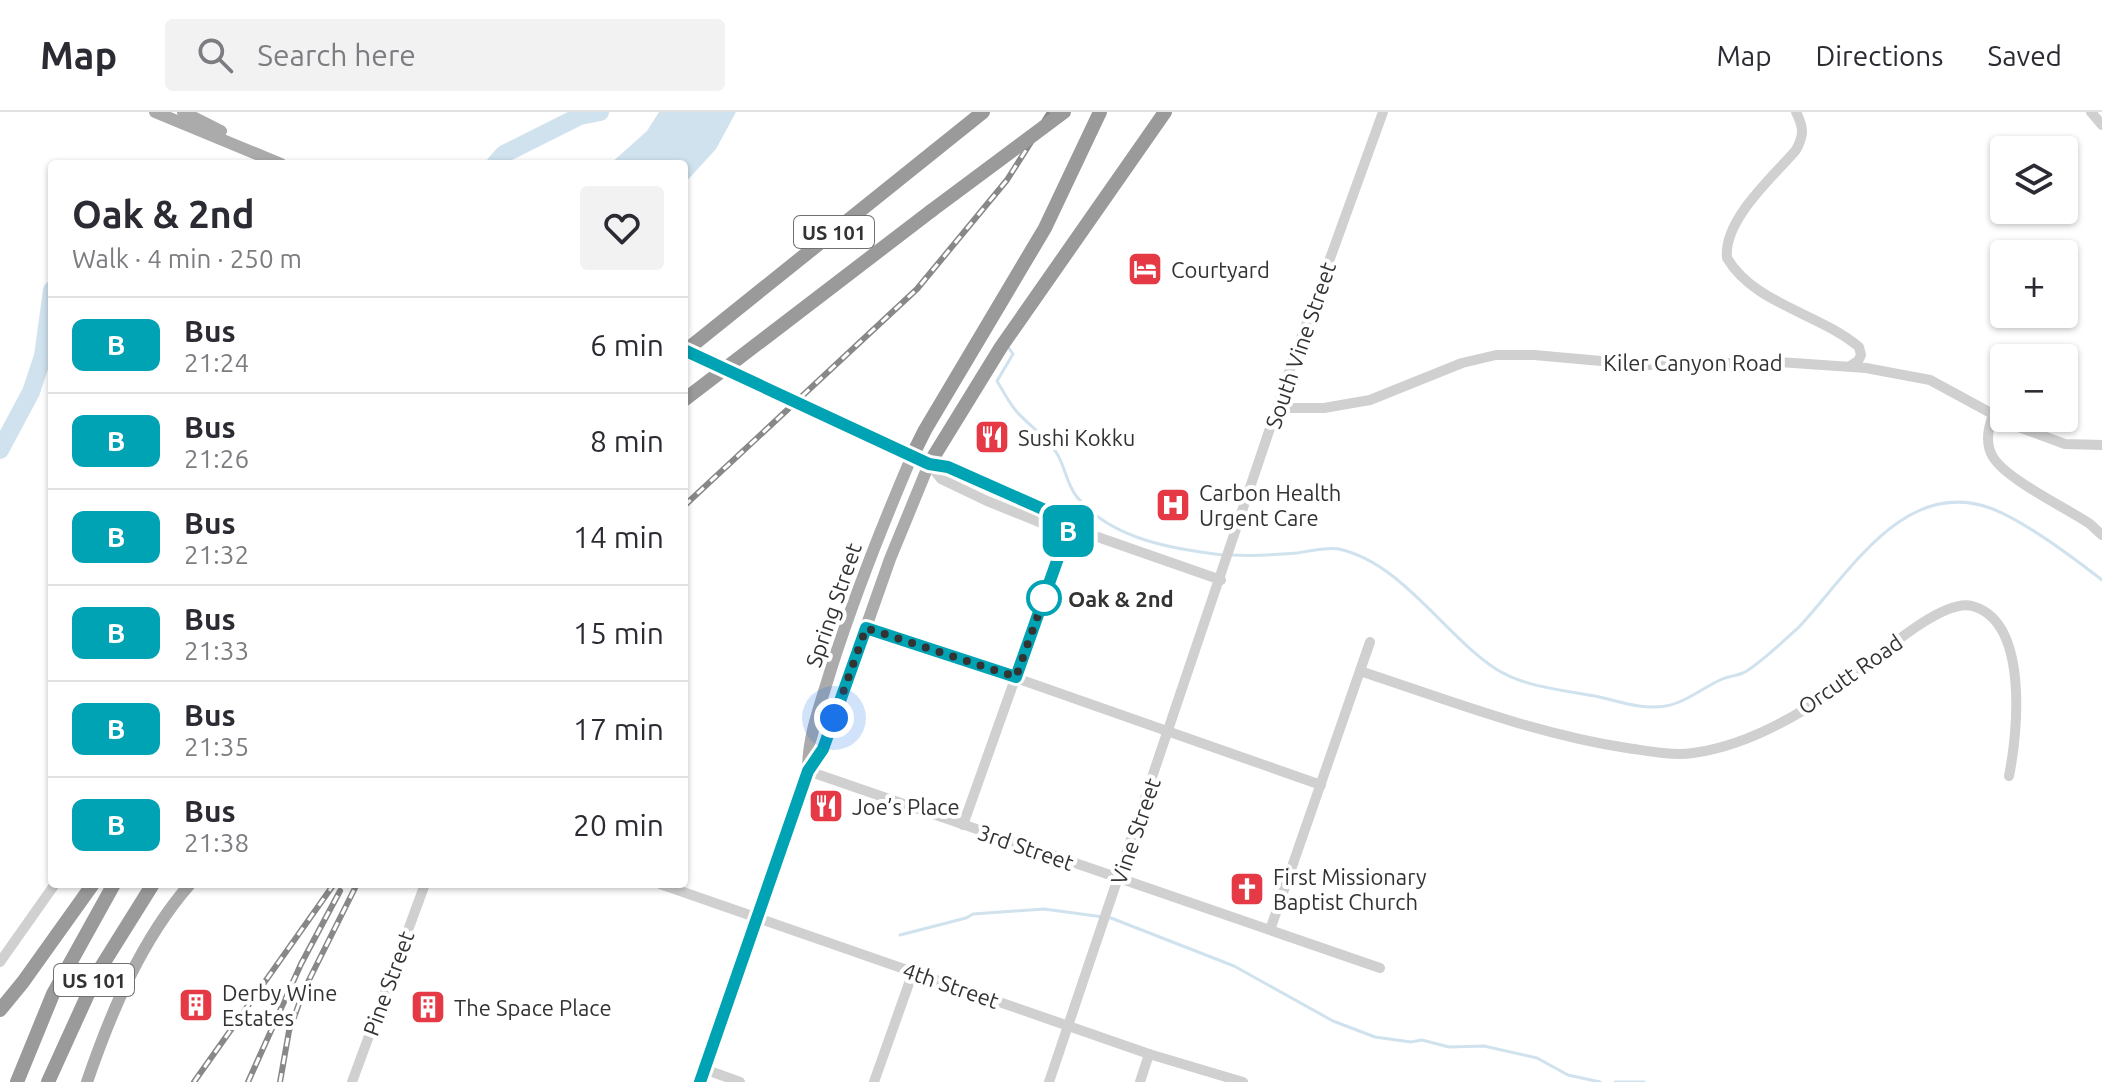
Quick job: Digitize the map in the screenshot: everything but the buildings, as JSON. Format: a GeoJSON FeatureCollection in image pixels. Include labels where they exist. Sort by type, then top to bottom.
{"type":"FeatureCollection","features":[{"type":"Feature","properties":{"kind":"highway","name":"US 101"},"geometry":{"type":"LineString","coordinates":[[688,348],[983,112]]}},
{"type":"Feature","properties":{"kind":"highway","name":"US 101"},"geometry":{"type":"LineString","coordinates":[[688,397],[1064,112]]}},
{"type":"Feature","properties":{"kind":"highway"},"geometry":{"type":"LineString","coordinates":[[912,456],[1045,228],[1100,112]]}},
{"type":"Feature","properties":{"kind":"highway"},"geometry":{"type":"LineString","coordinates":[[929,464],[1009,334],[1165,112]]}},
{"type":"Feature","properties":{"kind":"highway"},"geometry":{"type":"LineString","coordinates":[[0,1010],[90,888]]}},
{"type":"Feature","properties":{"kind":"highway","name":"US 101"},"geometry":{"type":"LineString","coordinates":[[17,1082],[53,994],[112,888]]}},
{"type":"Feature","properties":{"kind":"highway","name":"US 101"},"geometry":{"type":"LineString","coordinates":[[48,1082],[98,972],[150,888]]}},
{"type":"Feature","properties":{"kind":"main road"},"geometry":{"type":"LineString","coordinates":[[155,112],[273,160]]}},
{"type":"Feature","properties":{"kind":"main road"},"geometry":{"type":"LineString","coordinates":[[183,112],[275,160]]}},
{"type":"Feature","properties":{"kind":"main road"},"geometry":{"type":"LineString","coordinates":[[688,353],[929,464]]}},
{"type":"Feature","properties":{"kind":"main road","name":"Spring Street"},"geometry":{"type":"LineString","coordinates":[[808,771],[808,743],[845,626],[912,456]]}},
{"type":"Feature","properties":{"kind":"main road","name":"Spring Street"},"geometry":{"type":"LineString","coordinates":[[702,1076],[808,771],[823,749],[929,464]]}},
{"type":"Feature","properties":{"kind":"main road"},"geometry":{"type":"LineString","coordinates":[[87,1082],[136,964],[187,888]]}},
{"type":"Feature","properties":{"kind":"street","name":"South Vine Street"},"geometry":{"type":"LineString","coordinates":[[1221,580],[1383,112]]}},
{"type":"Feature","properties":{"kind":"street"},"geometry":{"type":"LineString","coordinates":[[1796,112],[1803,128],[1802,138],[1796,150],[1737,219],[1729,235],[1727,258],[1741,276],[1758,288],[1859,347],[1861,355],[1850,366]]}},
{"type":"Feature","properties":{"kind":"street"},"geometry":{"type":"LineString","coordinates":[[2091,112],[2102,125]]}},
{"type":"Feature","properties":{"kind":"street","name":"Kiler Canyon Road"},"geometry":{"type":"LineString","coordinates":[[1278,408],[1324,408],[1370,400],[1462,363],[1496,355],[1534,355],[1646,365],[1779,362],[1850,366],[1930,380],[1990,413]]}},
{"type":"Feature","properties":{"kind":"street"},"geometry":{"type":"LineString","coordinates":[[1990,424],[1988,446],[2000,466],[2077,515],[2102,535]]}},
{"type":"Feature","properties":{"kind":"street","name":"Kiler Canyon Road"},"geometry":{"type":"LineString","coordinates":[[2035,432],[2065,444],[2102,445]]}},
{"type":"Feature","properties":{"kind":"street"},"geometry":{"type":"LineString","coordinates":[[929,464],[948,467],[1054,514],[1069,527],[1221,580]]}},
{"type":"Feature","properties":{"kind":"street"},"geometry":{"type":"LineString","coordinates":[[963,825],[1069,527]]}},
{"type":"Feature","properties":{"kind":"street","name":"Vine Street"},"geometry":{"type":"LineString","coordinates":[[1049,1082],[1221,580]]}},
{"type":"Feature","properties":{"kind":"street","name":"Orcutt Road"},"geometry":{"type":"LineString","coordinates":[[1360,671],[1557,736],[1641,750],[1691,753],[1747,739],[1788,718],[1825,697],[1940,610],[1971,606],[1994,619],[2014,666],[2018,705],[2009,776]]}},
{"type":"Feature","properties":{"kind":"street"},"geometry":{"type":"LineString","coordinates":[[866,628],[1170,730],[1321,785]]}},
{"type":"Feature","properties":{"kind":"street"},"geometry":{"type":"LineString","coordinates":[[1270,930],[1370,642]]}},
{"type":"Feature","properties":{"kind":"street","name":"3rd Street"},"geometry":{"type":"LineString","coordinates":[[808,771],[1380,968]]}},
{"type":"Feature","properties":{"kind":"street"},"geometry":{"type":"LineString","coordinates":[[0,962],[52,888]]}},
{"type":"Feature","properties":{"kind":"street","name":"Pine Street"},"geometry":{"type":"LineString","coordinates":[[352,1082],[424,888]]}},
{"type":"Feature","properties":{"kind":"street","name":"4th Street"},"geometry":{"type":"LineString","coordinates":[[672,888],[1149,1054],[1243,1082]]}},
{"type":"Feature","properties":{"kind":"street"},"geometry":{"type":"LineString","coordinates":[[874,1082],[913,972]]}},
{"type":"Feature","properties":{"kind":"street"},"geometry":{"type":"LineString","coordinates":[[1140,1082],[1149,1054]]}},
{"type":"Feature","properties":{"kind":"street"},"geometry":{"type":"LineString","coordinates":[[702,1076],[740,1082]]}},
{"type":"Feature","properties":{"kind":"water"},"geometry":{"type":"Polygon","coordinates":[[[659,112],[736,112],[716,149],[688,180],[688,160],[614,160],[647,131],[659,112]]]}},
{"type":"Feature","properties":{"kind":"waterway"},"geometry":{"type":"LineString","coordinates":[[499,160],[504,154],[580,116],[600,112]]}},
{"type":"Feature","properties":{"kind":"waterway"},"geometry":{"type":"LineString","coordinates":[[0,450],[31,392],[43,356],[48,319]]}},
{"type":"Feature","properties":{"kind":"waterway"},"geometry":{"type":"LineString","coordinates":[[1008,347],[1013,354],[997,381],[1017,412],[1056,452],[1073,492],[1091,511],[1107,523],[1144,540],[1223,555]]}},
{"type":"Feature","properties":{"kind":"waterway"},"geometry":{"type":"LineString","coordinates":[[1231,555],[1339,549],[1362,557],[1403,584],[1477,655],[1507,675],[1544,687],[1648,707],[1687,699],[1720,680],[1749,670],[1799,627],[1881,536],[1905,518],[1931,506],[1959,502],[2003,513],[2048,540],[2102,580]]}},
{"type":"Feature","properties":{"kind":"waterway"},"geometry":{"type":"LineString","coordinates":[[900,935],[973,914],[1044,909],[1111,918],[1234,966],[1333,1021],[1375,1037],[1411,1042],[1422,1040],[1449,1047],[1484,1046],[1537,1058],[1568,1075],[1600,1082]]}},
{"type":"Feature","properties":{"kind":"waterway"},"geometry":{"type":"LineString","coordinates":[[1615,1082],[1644,1082]]}},
{"type":"Feature","properties":{"kind":"railway"},"geometry":{"type":"LineString","coordinates":[[688,502],[917,289],[1007,180],[1050,112]]}},
{"type":"Feature","properties":{"kind":"railway"},"geometry":{"type":"LineString","coordinates":[[194,1082],[331,888]]}},
{"type":"Feature","properties":{"kind":"railway"},"geometry":{"type":"LineString","coordinates":[[280,1082],[289,1031],[304,990],[355,888]]}},
{"type":"Feature","properties":{"kind":"railway"},"geometry":{"type":"LineString","coordinates":[[248,1082],[301,964],[340,891]]}},
{"type":"Feature","properties":{"kind":"bus line","name":"B"},"geometry":{"type":"LineString","coordinates":[[688,352],[929,464],[948,467],[1054,514],[1069,527],[1016,677],[866,628],[823,749],[808,771],[700,1082]]}},
{"type":"Feature","properties":{"kind":"place","name":"Courtyard"},"geometry":{"type":"Point","coordinates":[1145,269]}},
{"type":"Feature","properties":{"kind":"place","name":"Sushi Kokku"},"geometry":{"type":"Point","coordinates":[992,437]}},
{"type":"Feature","properties":{"kind":"place","name":"Carbon Health Urgent Care"},"geometry":{"type":"Point","coordinates":[1173,505]}},
{"type":"Feature","properties":{"kind":"place","name":"Oak & 2nd"},"geometry":{"type":"Point","coordinates":[1044,598]}},
{"type":"Feature","properties":{"kind":"place","name":"Joe’s Place"},"geometry":{"type":"Point","coordinates":[826,806]}},
{"type":"Feature","properties":{"kind":"place","name":"First Missionary Baptist Church"},"geometry":{"type":"Point","coordinates":[1247,889]}},
{"type":"Feature","properties":{"kind":"place","name":"Derby Wine Estates"},"geometry":{"type":"Point","coordinates":[196,1005]}},
{"type":"Feature","properties":{"kind":"place","name":"The Space Place"},"geometry":{"type":"Point","coordinates":[428,1007]}},
{"type":"Feature","properties":{"kind":"route"},"geometry":{"type":"LineString","coordinates":[[834,718],[866,628],[1016,677],[1048,587],[1044,598]]}}]}
